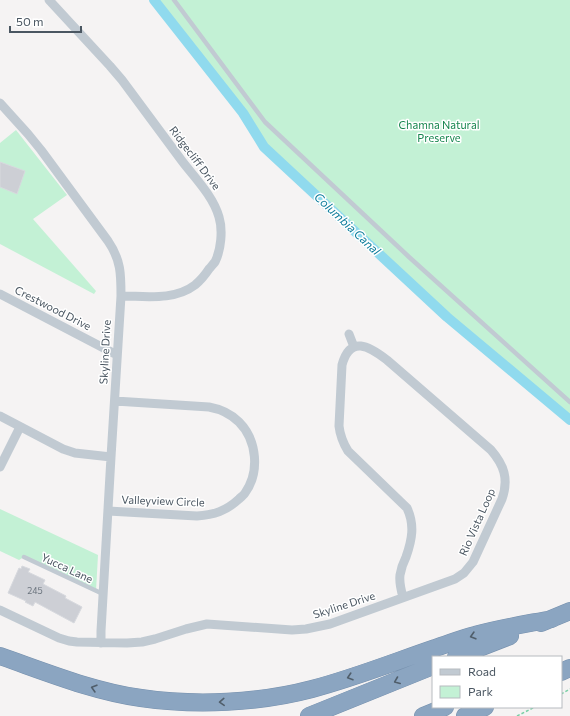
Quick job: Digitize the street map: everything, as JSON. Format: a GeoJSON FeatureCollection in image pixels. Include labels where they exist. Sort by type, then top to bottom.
{"type":"FeatureCollection","features":[{"type":"Feature","properties":{"kind":"highway"},"geometry":{"type":"LineString","coordinates":[[458,656],[570,611]]}},
{"type":"Feature","properties":{"kind":"highway"},"geometry":{"type":"LineString","coordinates":[[0,656],[70,681],[127,696],[188,702],[232,701],[259,699],[312,689],[474,635],[552,618]]}},
{"type":"Feature","properties":{"kind":"highway"},"geometry":{"type":"LineString","coordinates":[[308,716],[432,666]]}},
{"type":"Feature","properties":{"kind":"highway"},"geometry":{"type":"LineString","coordinates":[[423,716],[443,708]]}},
{"type":"Feature","properties":{"kind":"highway"},"geometry":{"type":"LineString","coordinates":[[465,716],[483,708]]}},
{"type":"Feature","properties":{"kind":"street","name":"Ridgecliff Drive"},"geometry":{"type":"LineString","coordinates":[[49,0],[122,80],[208,195],[219,217],[221,238],[215,262],[201,280],[194,286],[173,295],[121,296]]}},
{"type":"Feature","properties":{"kind":"street","name":"Skyline Drive"},"geometry":{"type":"LineString","coordinates":[[0,103],[41,150],[115,251],[119,262],[121,296],[101,643]]}},
{"type":"Feature","properties":{"kind":"street","name":"Crestwood Drive"},"geometry":{"type":"LineString","coordinates":[[0,294],[117,355]]}},
{"type":"Feature","properties":{"kind":"street"},"geometry":{"type":"LineString","coordinates":[[349,334],[354,347],[347,351],[342,365],[339,432],[348,451],[407,508],[410,515],[412,523],[411,543],[400,573],[399,580],[403,597]]}},
{"type":"Feature","properties":{"kind":"street","name":"Rio Vista Loop"},"geometry":{"type":"LineString","coordinates":[[354,347],[362,346],[369,348],[387,360],[491,450],[499,459],[504,470],[505,491],[473,562],[464,573],[455,579],[403,597]]}},
{"type":"Feature","properties":{"kind":"street","name":"Valleyview Circle"},"geometry":{"type":"LineString","coordinates":[[108,511],[197,516],[209,515],[234,504],[245,493],[252,479],[255,467],[255,454],[252,441],[246,430],[239,422],[219,409],[209,407],[115,401]]}},
{"type":"Feature","properties":{"kind":"street"},"geometry":{"type":"LineString","coordinates":[[0,416],[63,449],[75,453],[111,457]]}},
{"type":"Feature","properties":{"kind":"street"},"geometry":{"type":"LineString","coordinates":[[0,467],[20,427]]}},
{"type":"Feature","properties":{"kind":"street","name":"Skyline Drive"},"geometry":{"type":"LineString","coordinates":[[0,610],[59,638],[73,642],[127,643],[155,639],[188,628],[207,624],[292,630],[306,629],[330,624],[403,597]]}},
{"type":"Feature","properties":{"kind":"lane"},"geometry":{"type":"LineString","coordinates":[[174,0],[265,122],[409,257],[570,402]]}},
{"type":"Feature","properties":{"kind":"lane","name":"Yucca Lane"},"geometry":{"type":"LineString","coordinates":[[24,557],[103,594]]}},
{"type":"Feature","properties":{"kind":"path"},"geometry":{"type":"LineString","coordinates":[[517,716],[533,708]]}},
{"type":"Feature","properties":{"kind":"green space","name":"Chamna Natural Preserve"},"geometry":{"type":"Polygon","coordinates":[[[154,0],[570,0],[570,420],[447,317],[264,147],[243,113],[154,0]]]}},
{"type":"Feature","properties":{"kind":"green space"},"geometry":{"type":"Polygon","coordinates":[[[16,130],[67,195],[33,219],[96,291],[94,294],[0,244],[0,143],[16,130]]]}},
{"type":"Feature","properties":{"kind":"green space"},"geometry":{"type":"Polygon","coordinates":[[[0,509],[98,555],[96,591],[24,557],[19,560],[0,551],[0,509]]]}},
{"type":"Feature","properties":{"kind":"building"},"geometry":{"type":"Polygon","coordinates":[[[0,162],[25,171],[17,194],[0,187],[0,162]]]}},
{"type":"Feature","properties":{"kind":"building"},"geometry":{"type":"Polygon","coordinates":[[[22,566],[30,569],[28,572],[45,580],[43,584],[66,596],[65,598],[82,607],[74,623],[35,602],[33,606],[25,602],[26,601],[8,593],[19,568],[21,569],[22,566]]]}},
{"type":"Feature","properties":{"kind":"waterway","name":"Columbia Canal"},"geometry":{"type":"LineString","coordinates":[[154,0],[243,113],[264,147],[447,317],[570,420]]}}]}
